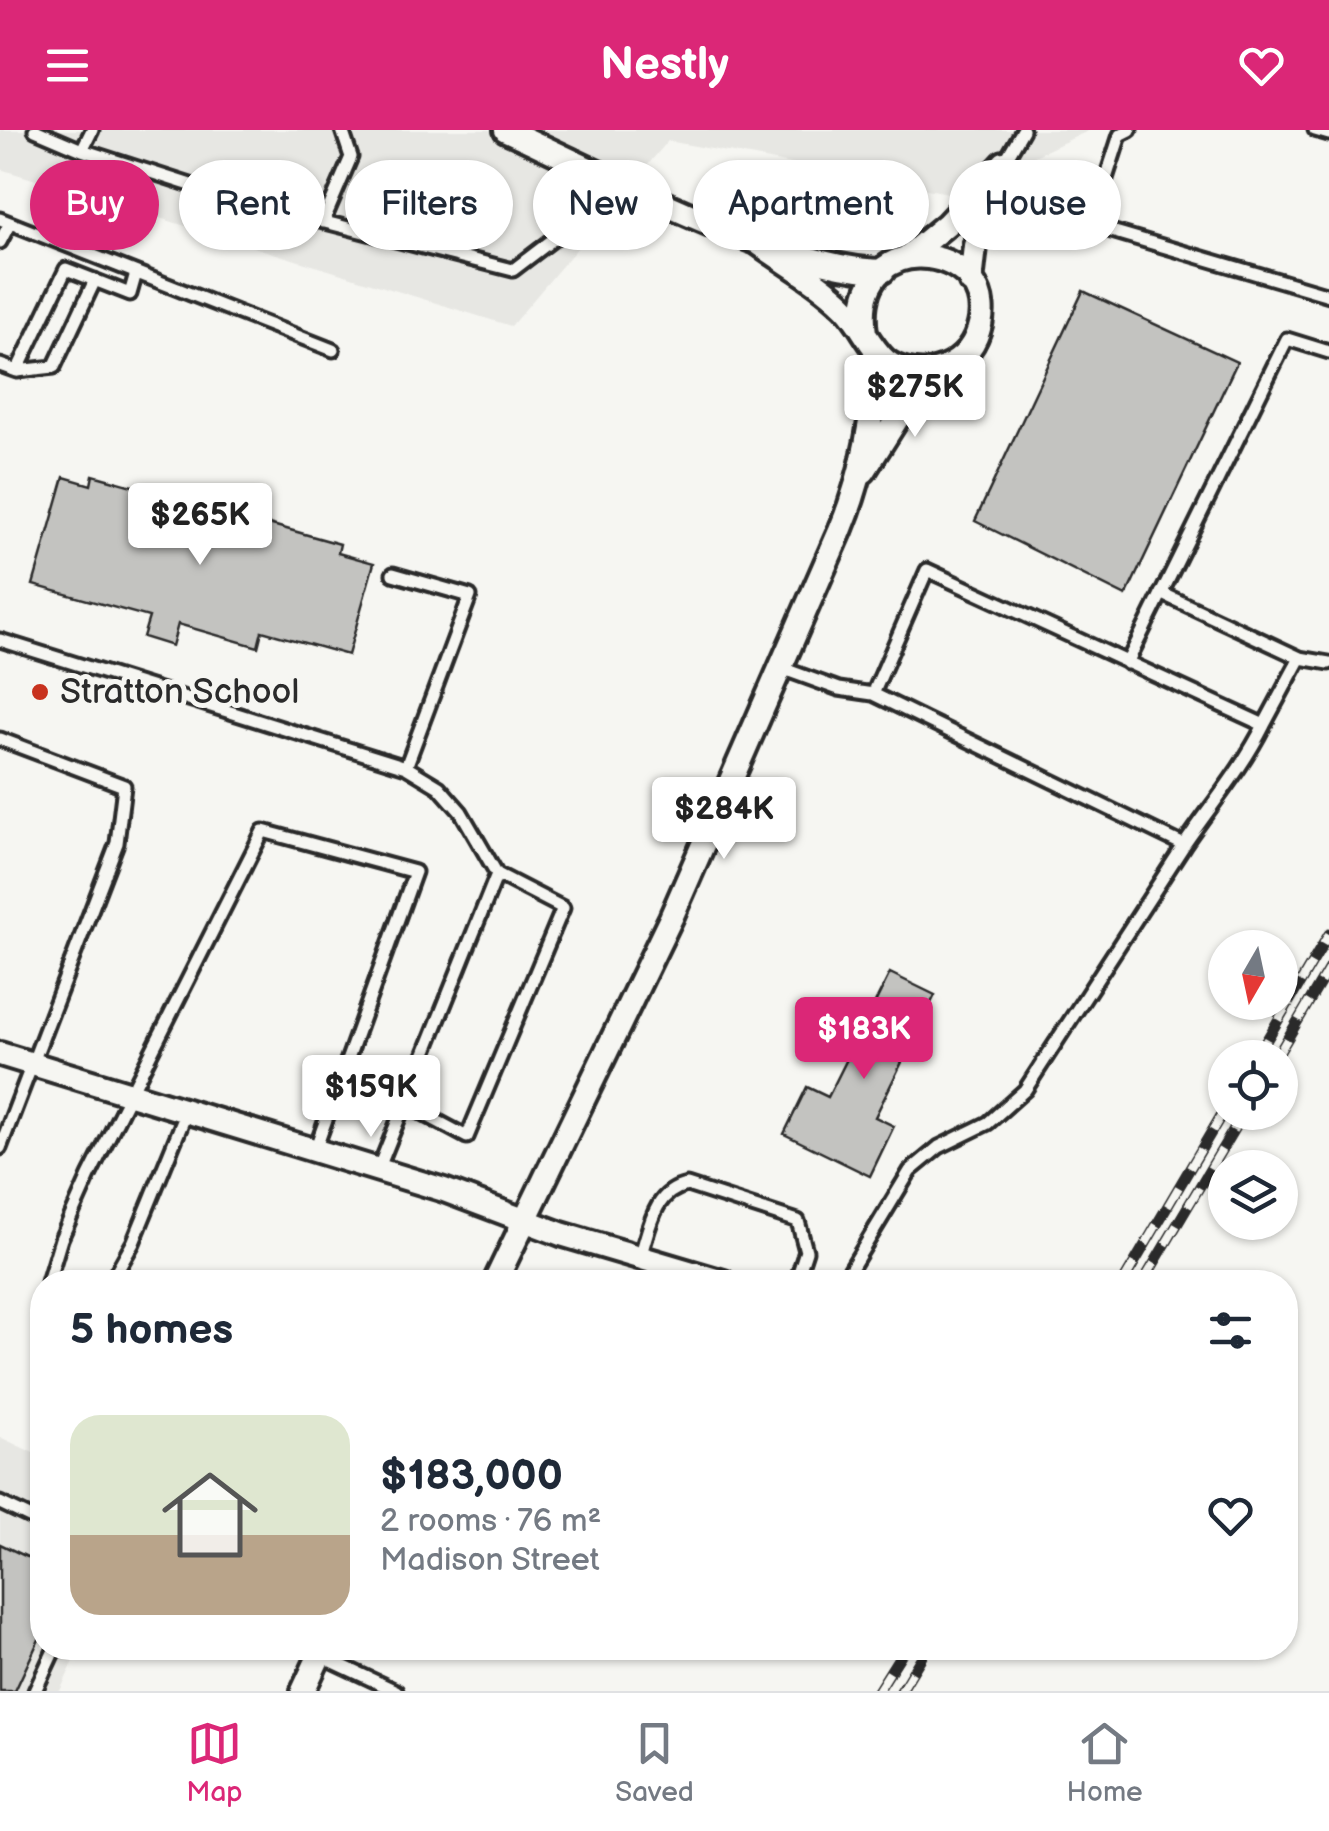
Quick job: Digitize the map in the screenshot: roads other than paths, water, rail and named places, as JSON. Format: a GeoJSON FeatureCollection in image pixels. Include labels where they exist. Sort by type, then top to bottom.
{"type":"FeatureCollection","features":[{"type":"Feature","properties":{"kind":"street"},"geometry":{"type":"LineString","coordinates":[[506,130],[572,160]]}},
{"type":"Feature","properties":{"kind":"street"},"geometry":{"type":"LineString","coordinates":[[859,478],[873,399],[866,294],[882,270],[908,256],[949,222]]}},
{"type":"Feature","properties":{"kind":"street"},"geometry":{"type":"LineString","coordinates":[[769,250],[826,290],[889,363],[926,373]]}},
{"type":"Feature","properties":{"kind":"street"},"geometry":{"type":"LineString","coordinates":[[788,250],[835,265],[882,270]]}},
{"type":"Feature","properties":{"kind":"street"},"geometry":{"type":"LineString","coordinates":[[971,282],[975,250]]}},
{"type":"Feature","properties":{"kind":"street"},"geometry":{"type":"LineString","coordinates":[[501,1270],[671,918],[859,478],[926,373],[962,358],[974,342],[981,305],[971,282],[947,260],[908,256]]}},
{"type":"Feature","properties":{"kind":"street"},"geometry":{"type":"LineString","coordinates":[[0,1054],[315,1150],[684,1270]]}},
{"type":"Feature","properties":{"kind":"street"},"geometry":{"type":"LineString","coordinates":[[303,1691],[317,1660]]}},
{"type":"Feature","properties":{"kind":"lane"},"geometry":{"type":"LineString","coordinates":[[35,130],[82,150],[179,181]]}},
{"type":"Feature","properties":{"kind":"lane"},"geometry":{"type":"LineString","coordinates":[[82,150],[92,130]]}},
{"type":"Feature","properties":{"kind":"lane"},"geometry":{"type":"LineString","coordinates":[[325,217],[351,157],[347,134],[342,130]]}},
{"type":"Feature","properties":{"kind":"lane"},"geometry":{"type":"LineString","coordinates":[[1006,160],[1022,130]]}},
{"type":"Feature","properties":{"kind":"lane"},"geometry":{"type":"LineString","coordinates":[[1130,130],[1120,135],[1091,225],[1329,295]]}},
{"type":"Feature","properties":{"kind":"lane"},"geometry":{"type":"LineString","coordinates":[[1315,130],[1329,134]]}},
{"type":"Feature","properties":{"kind":"lane"},"geometry":{"type":"LineString","coordinates":[[0,242],[5,221],[333,350]]}},
{"type":"Feature","properties":{"kind":"lane"},"geometry":{"type":"LineString","coordinates":[[325,223],[513,270],[539,250]]}},
{"type":"Feature","properties":{"kind":"lane"},"geometry":{"type":"LineString","coordinates":[[17,371],[66,269],[130,294],[136,273]]}},
{"type":"Feature","properties":{"kind":"lane"},"geometry":{"type":"LineString","coordinates":[[0,365],[17,371],[54,367],[94,280]]}},
{"type":"Feature","properties":{"kind":"lane"},"geometry":{"type":"LineString","coordinates":[[1127,663],[1286,339],[1329,352]]}},
{"type":"Feature","properties":{"kind":"lane"},"geometry":{"type":"LineString","coordinates":[[873,694],[927,570],[1264,725]]}},
{"type":"Feature","properties":{"kind":"lane"},"geometry":{"type":"LineString","coordinates":[[393,574],[470,596],[406,767]]}},
{"type":"Feature","properties":{"kind":"lane"},"geometry":{"type":"LineString","coordinates":[[1161,593],[1300,658],[1329,664]]}},
{"type":"Feature","properties":{"kind":"lane"},"geometry":{"type":"LineString","coordinates":[[0,640],[406,767],[440,787],[462,812],[497,874],[563,908],[466,1137],[404,1104]]}},
{"type":"Feature","properties":{"kind":"lane"},"geometry":{"type":"LineString","coordinates":[[850,1270],[910,1171],[939,1147],[988,1123],[1025,1090],[1184,845],[1223,788],[1243,767],[1300,658]]}},
{"type":"Feature","properties":{"kind":"lane"},"geometry":{"type":"LineString","coordinates":[[781,668],[839,688],[873,694],[1184,845]]}},
{"type":"Feature","properties":{"kind":"lane"},"geometry":{"type":"LineString","coordinates":[[0,739],[124,786],[117,843],[29,1063],[0,1148]]}},
{"type":"Feature","properties":{"kind":"lane"},"geometry":{"type":"LineString","coordinates":[[52,1270],[75,1207],[263,832],[416,872],[315,1150]]}},
{"type":"Feature","properties":{"kind":"lane"},"geometry":{"type":"LineString","coordinates":[[378,1170],[497,874]]}},
{"type":"Feature","properties":{"kind":"lane"},"geometry":{"type":"LineString","coordinates":[[0,1103],[14,1108]]}},
{"type":"Feature","properties":{"kind":"lane"},"geometry":{"type":"LineString","coordinates":[[118,1270],[188,1112]]}},
{"type":"Feature","properties":{"kind":"lane"},"geometry":{"type":"LineString","coordinates":[[640,1257],[660,1199],[669,1189],[687,1185],[798,1221],[806,1251],[800,1270]]}},
{"type":"Feature","properties":{"kind":"lane"},"geometry":{"type":"LineString","coordinates":[[0,1504],[30,1518]]}},
{"type":"Feature","properties":{"kind":"lane"},"geometry":{"type":"LineString","coordinates":[[35,1691],[49,1660]]}},
{"type":"Feature","properties":{"kind":"lane"},"geometry":{"type":"LineString","coordinates":[[338,1660],[396,1691]]}},
{"type":"Feature","properties":{"kind":"railway"},"geometry":{"type":"LineString","coordinates":[[1267,1040],[1329,934]]}},
{"type":"Feature","properties":{"kind":"railway"},"geometry":{"type":"LineString","coordinates":[[1287,1040],[1329,968]]}},
{"type":"Feature","properties":{"kind":"railway"},"geometry":{"type":"LineString","coordinates":[[1130,1270],[1213,1130]]}},
{"type":"Feature","properties":{"kind":"railway"},"geometry":{"type":"LineString","coordinates":[[1150,1270],[1233,1130]]}},
{"type":"Feature","properties":{"kind":"railway"},"geometry":{"type":"LineString","coordinates":[[878,1691],[897,1660]]}},
{"type":"Feature","properties":{"kind":"railway"},"geometry":{"type":"LineString","coordinates":[[901,1691],[920,1660]]}},
{"type":"Feature","properties":{"kind":"place","name":"Stratton School"},"geometry":{"type":"Point","coordinates":[40,692]}}]}
